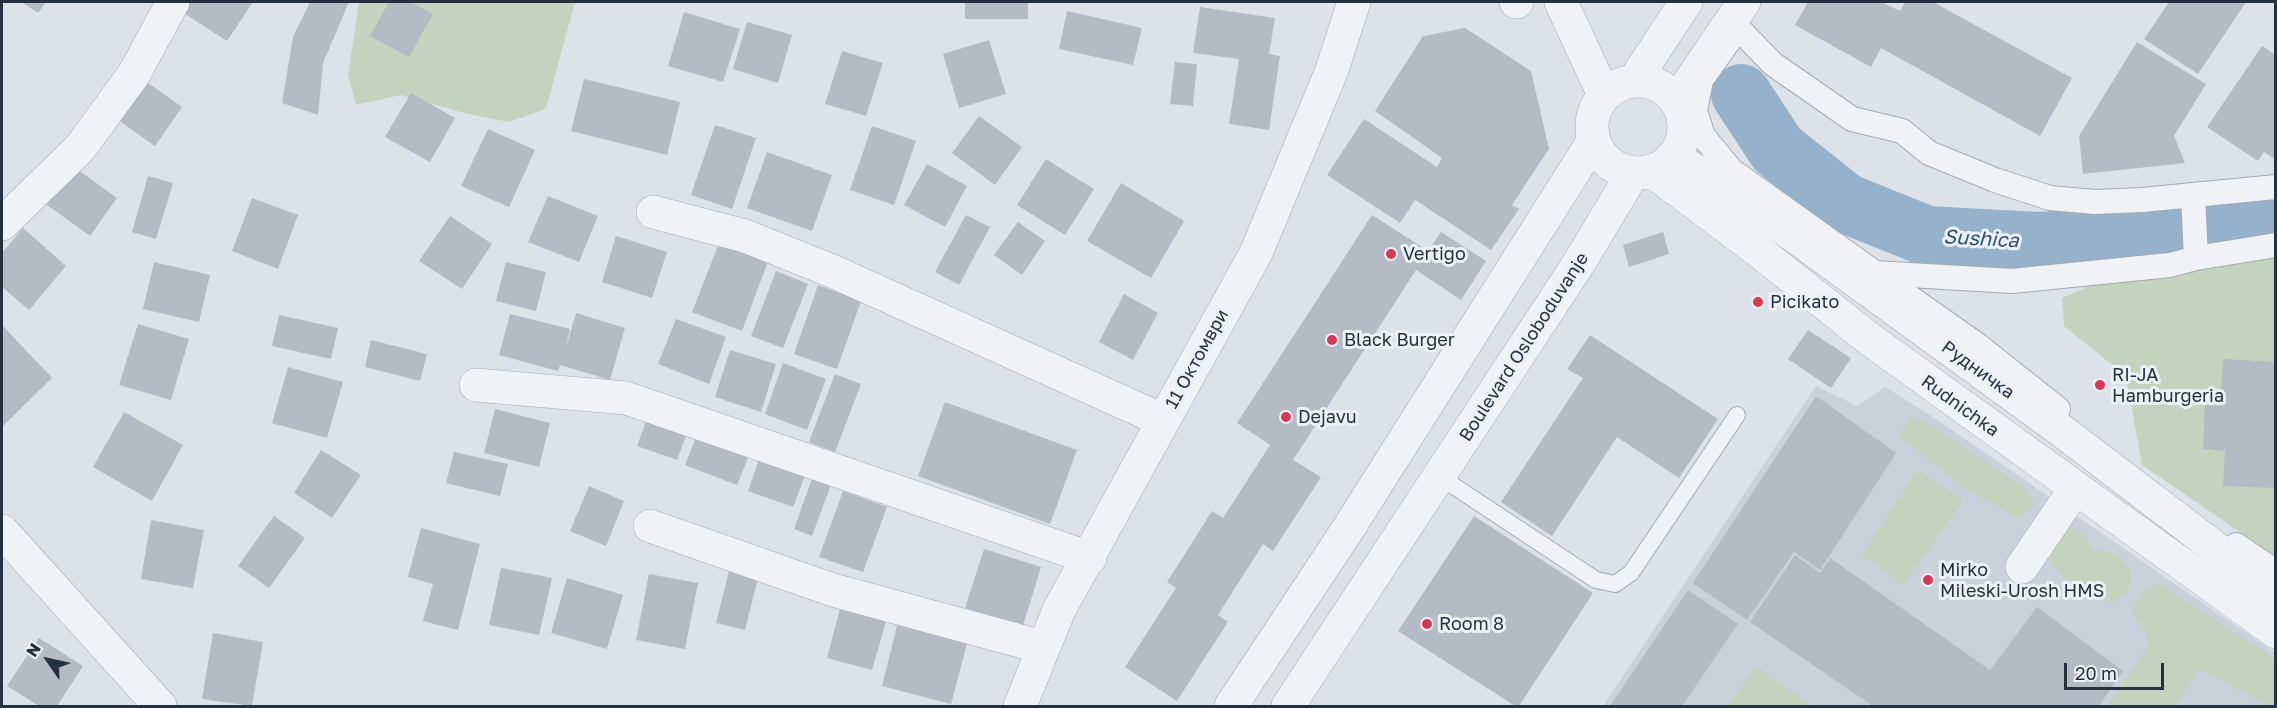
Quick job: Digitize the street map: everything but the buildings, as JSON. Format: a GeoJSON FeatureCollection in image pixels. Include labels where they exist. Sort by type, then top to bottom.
{"type":"FeatureCollection","features":[{"type":"Feature","properties":{"kind":"street"},"geometry":{"type":"LineString","coordinates":[[2,224],[80,148],[134,74],[173,2]]}},
{"type":"Feature","properties":{"kind":"street","name":"11 Октомври"},"geometry":{"type":"LineString","coordinates":[[1020,706],[1042,647],[1059,610],[1090,558],[1162,420],[1256,253],[1332,70],[1354,2]]}},
{"type":"Feature","properties":{"kind":"street","name":"Rudnichka"},"geometry":{"type":"LineString","coordinates":[[1561,2],[1609,102],[1608,163],[1653,166],[1868,338],[2276,632]]}},
{"type":"Feature","properties":{"kind":"street"},"geometry":{"type":"LineString","coordinates":[[1231,706],[1388,466],[1609,102],[1686,2]]}},
{"type":"Feature","properties":{"kind":"street"},"geometry":{"type":"LineString","coordinates":[[1609,102],[1662,88],[1676,102],[1744,2]]}},
{"type":"Feature","properties":{"kind":"street"},"geometry":{"type":"LineString","coordinates":[[2276,187],[2193,196],[2095,202],[2050,198],[1995,180],[1929,153],[1902,131],[1852,119],[1773,64],[1738,28],[1701,80],[1695,111],[1703,136],[1731,170],[1976,344],[2199,520],[2276,572]]}},
{"type":"Feature","properties":{"kind":"street","name":"Boulevard Osloboduvanje"},"geometry":{"type":"LineString","coordinates":[[1288,706],[1579,263],[1653,166],[1679,146],[1683,123],[1676,102]]}},
{"type":"Feature","properties":{"kind":"street","name":"Рудничка"},"geometry":{"type":"LineString","coordinates":[[1653,166],[1779,225],[2062,431],[2276,594]]}},
{"type":"Feature","properties":{"kind":"street"},"geometry":{"type":"LineString","coordinates":[[2193,196],[2196,256]]}},
{"type":"Feature","properties":{"kind":"street"},"geometry":{"type":"LineString","coordinates":[[654,212],[746,236],[832,271],[1162,420]]}},
{"type":"Feature","properties":{"kind":"street"},"geometry":{"type":"LineString","coordinates":[[1875,273],[2012,281],[2170,265],[2196,256],[2276,245]]}},
{"type":"Feature","properties":{"kind":"street"},"geometry":{"type":"LineString","coordinates":[[476,386],[626,398],[1090,558]]}},
{"type":"Feature","properties":{"kind":"street"},"geometry":{"type":"LineString","coordinates":[[2022,567],[2075,489]]}},
{"type":"Feature","properties":{"kind":"street"},"geometry":{"type":"LineString","coordinates":[[650,526],[833,590],[1042,647]]}},
{"type":"Feature","properties":{"kind":"street"},"geometry":{"type":"LineString","coordinates":[[2,531],[160,706]]}},
{"type":"Feature","properties":{"kind":"lane"},"geometry":{"type":"LineString","coordinates":[[1440,477],[1596,580],[1615,584],[1631,573],[1737,415]]}},
{"type":"Feature","properties":{"kind":"shaded area","name":"Mirko Mileski-Urosh HMS"},"geometry":{"type":"Polygon","coordinates":[[[1816,386],[1857,406],[1885,387],[1935,418],[2275,653],[2275,706],[1603,706],[1816,386]]]}},
{"type":"Feature","properties":{"kind":"green space"},"geometry":{"type":"Polygon","coordinates":[[[359,2],[575,2],[546,109],[509,122],[464,113],[401,95],[356,105],[348,76],[359,2]]]}},
{"type":"Feature","properties":{"kind":"green space"},"geometry":{"type":"Polygon","coordinates":[[[2275,251],[2275,556],[2142,465],[2126,376],[2064,326],[2062,298],[2114,275],[2275,251]]]}},
{"type":"Feature","properties":{"kind":"green space"},"geometry":{"type":"Polygon","coordinates":[[[1911,417],[1926,422],[2023,487],[2035,504],[2020,518],[1967,490],[1899,436],[1911,417]]]}},
{"type":"Feature","properties":{"kind":"green space"},"geometry":{"type":"Polygon","coordinates":[[[1917,470],[1963,500],[1904,585],[1862,554],[1917,470]]]}},
{"type":"Feature","properties":{"kind":"green space"},"geometry":{"type":"Polygon","coordinates":[[[2069,525],[2086,536],[2091,551],[2109,552],[2121,558],[2130,569],[2132,578],[2126,593],[2111,603],[2093,590],[2063,577],[2041,552],[2069,525]]]}},
{"type":"Feature","properties":{"kind":"green space"},"geometry":{"type":"Polygon","coordinates":[[[2158,583],[2275,659],[2275,706],[2269,706],[2204,671],[2197,672],[2176,706],[2107,706],[2148,647],[2146,632],[2131,611],[2146,589],[2158,583]]]}},
{"type":"Feature","properties":{"kind":"green space"},"geometry":{"type":"Polygon","coordinates":[[[1756,667],[1813,706],[1728,706],[1756,667]]]}},
{"type":"Feature","properties":{"kind":"waterway","name":"Sushica"},"geometry":{"type":"LineString","coordinates":[[1741,94],[1777,149],[1845,203],[1927,236],[2038,242],[2225,232],[2276,224]]}},
{"type":"Feature","properties":{"kind":"place","name":"Vertigo"},"geometry":{"type":"Point","coordinates":[1391,254]}},
{"type":"Feature","properties":{"kind":"place","name":"Picikato"},"geometry":{"type":"Point","coordinates":[1758,302]}},
{"type":"Feature","properties":{"kind":"place","name":"Black Burger"},"geometry":{"type":"Point","coordinates":[1332,340]}},
{"type":"Feature","properties":{"kind":"place","name":"RI-JA Hamburgeria"},"geometry":{"type":"Point","coordinates":[2100,385]}},
{"type":"Feature","properties":{"kind":"place","name":"Dejavu"},"geometry":{"type":"Point","coordinates":[1286,417]}},
{"type":"Feature","properties":{"kind":"place","name":"Mirko Mileski-Urosh HMS"},"geometry":{"type":"Point","coordinates":[1928,580]}},
{"type":"Feature","properties":{"kind":"place","name":"Room 8"},"geometry":{"type":"Point","coordinates":[1427,624]}}]}
